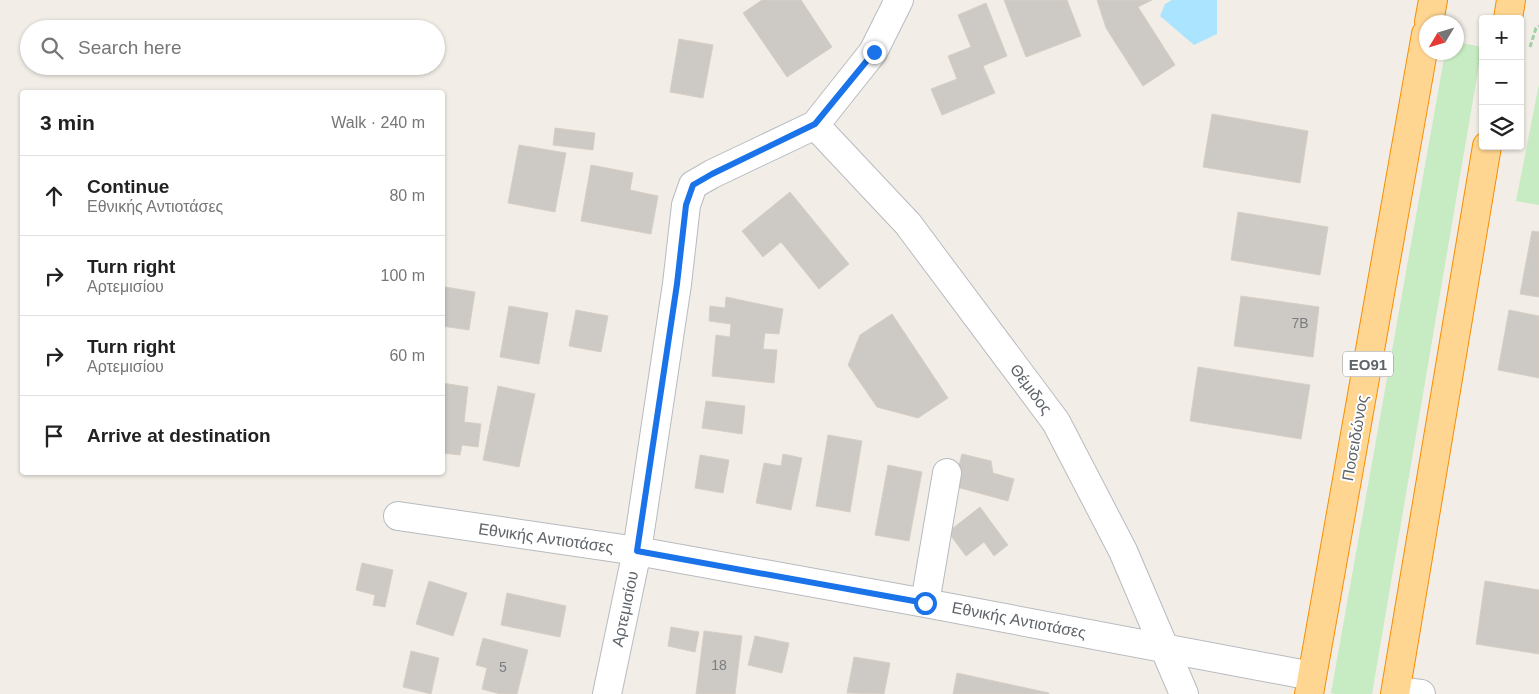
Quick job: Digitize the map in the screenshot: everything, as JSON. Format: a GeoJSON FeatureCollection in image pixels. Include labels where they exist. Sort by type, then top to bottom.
{"type":"FeatureCollection","features":[{"type":"Feature","properties":{"kind":"highway"},"geometry":{"type":"LineString","coordinates":[[1430,15],[1433,0]]}},
{"type":"Feature","properties":{"kind":"highway"},"geometry":{"type":"LineString","coordinates":[[1509,15],[1511,0]]}},
{"type":"Feature","properties":{"kind":"highway","name":"Ποσειδώνος"},"geometry":{"type":"LineString","coordinates":[[1311,685],[1421,60]]}},
{"type":"Feature","properties":{"kind":"highway"},"geometry":{"type":"LineString","coordinates":[[1404,693],[1486,150]]}},
{"type":"Feature","properties":{"kind":"street","name":"Αρτεμισίου"},"geometry":{"type":"LineString","coordinates":[[607,694],[637,551],[677,284],[686,205],[693,185],[815,124],[874,52],[899,0]]}},
{"type":"Feature","properties":{"kind":"street","name":"Θέμιδος"},"geometry":{"type":"LineString","coordinates":[[815,124],[908,224],[1056,422],[1123,551],[1184,694]]}},
{"type":"Feature","properties":{"kind":"street"},"geometry":{"type":"LineString","coordinates":[[925,603],[947,473]]}},
{"type":"Feature","properties":{"kind":"street","name":"Εθνικής Αντιοτάσες"},"geometry":{"type":"LineString","coordinates":[[398,516],[637,551],[1164,647],[1311,685]]}},
{"type":"Feature","properties":{"kind":"path"},"geometry":{"type":"LineString","coordinates":[[1530,47],[1536,28],[1539,26]]}},
{"type":"Feature","properties":{"kind":"green space"},"geometry":{"type":"Polygon","coordinates":[[[1464,43],[1479,46],[1479,65],[1372,694],[1331,693],[1444,60],[1464,60],[1464,43]]]}},
{"type":"Feature","properties":{"kind":"green space"},"geometry":{"type":"Polygon","coordinates":[[[1539,84],[1539,205],[1516,201],[1539,84]]]}},
{"type":"Feature","properties":{"kind":"water"},"geometry":{"type":"Polygon","coordinates":[[[1172,0],[1217,0],[1217,34],[1194,45],[1160,16],[1165,4],[1172,0]]]}},
{"type":"Feature","properties":{"kind":"building"},"geometry":{"type":"Polygon","coordinates":[[[762,0],[801,0],[832,47],[787,77],[743,13],[762,0]]]}},
{"type":"Feature","properties":{"kind":"building"},"geometry":{"type":"Polygon","coordinates":[[[1004,0],[1067,0],[1081,36],[1026,57],[1004,0]]]}},
{"type":"Feature","properties":{"kind":"building"},"geometry":{"type":"Polygon","coordinates":[[[1097,0],[1152,0],[1138,7],[1175,65],[1143,86],[1106,28],[1097,0]]]}},
{"type":"Feature","properties":{"kind":"building"},"geometry":{"type":"Polygon","coordinates":[[[986,3],[1007,56],[983,66],[995,93],[942,115],[931,89],[957,79],[948,56],[971,47],[958,15],[986,3]]]}},
{"type":"Feature","properties":{"kind":"building"},"geometry":{"type":"Polygon","coordinates":[[[679,39],[713,45],[703,98],[670,92],[679,39]]]}},
{"type":"Feature","properties":{"kind":"building"},"geometry":{"type":"Polygon","coordinates":[[[1212,114],[1308,131],[1300,183],[1203,167],[1212,114]]]}},
{"type":"Feature","properties":{"kind":"building"},"geometry":{"type":"Polygon","coordinates":[[[555,128],[595,133],[593,150],[553,145],[555,128]]]}},
{"type":"Feature","properties":{"kind":"building"},"geometry":{"type":"Polygon","coordinates":[[[519,145],[566,153],[555,212],[508,203],[519,145]]]}},
{"type":"Feature","properties":{"kind":"building"},"geometry":{"type":"Polygon","coordinates":[[[591,165],[633,173],[630,190],[658,196],[651,234],[581,221],[591,165]]]}},
{"type":"Feature","properties":{"kind":"building"},"geometry":{"type":"Polygon","coordinates":[[[790,192],[849,264],[819,289],[781,242],[763,257],[742,231],[790,192]]]}},
{"type":"Feature","properties":{"kind":"building"},"geometry":{"type":"Polygon","coordinates":[[[1238,212],[1328,227],[1320,275],[1231,260],[1238,212]]]}},
{"type":"Feature","properties":{"kind":"building"},"geometry":{"type":"Polygon","coordinates":[[[1532,231],[1539,232],[1539,297],[1520,294],[1532,231]]]}},
{"type":"Feature","properties":{"kind":"building"},"geometry":{"type":"Polygon","coordinates":[[[445,287],[475,292],[469,330],[445,326],[445,287]]]}},
{"type":"Feature","properties":{"kind":"building"},"geometry":{"type":"Polygon","coordinates":[[[1241,296],[1319,307],[1313,357],[1234,346],[1241,296]]]}},
{"type":"Feature","properties":{"kind":"building"},"geometry":{"type":"Polygon","coordinates":[[[726,297],[783,309],[779,334],[765,333],[763,349],[777,350],[774,383],[712,376],[716,335],[730,337],[731,324],[709,321],[710,306],[725,308],[726,297]]]}},
{"type":"Feature","properties":{"kind":"building"},"geometry":{"type":"Polygon","coordinates":[[[509,306],[548,313],[539,364],[500,357],[509,306]]]}},
{"type":"Feature","properties":{"kind":"building"},"geometry":{"type":"Polygon","coordinates":[[[576,310],[608,316],[601,352],[569,346],[576,310]]]}},
{"type":"Feature","properties":{"kind":"building"},"geometry":{"type":"Polygon","coordinates":[[[1509,310],[1539,316],[1539,378],[1498,370],[1509,310]]]}},
{"type":"Feature","properties":{"kind":"building"},"geometry":{"type":"Polygon","coordinates":[[[892,314],[948,398],[918,418],[877,407],[848,365],[860,335],[892,314]]]}},
{"type":"Feature","properties":{"kind":"building"},"geometry":{"type":"Polygon","coordinates":[[[1198,367],[1310,385],[1301,439],[1190,421],[1198,367]]]}},
{"type":"Feature","properties":{"kind":"building"},"geometry":{"type":"Polygon","coordinates":[[[445,383],[468,387],[464,422],[481,424],[478,447],[462,445],[460,455],[445,453],[445,383]]]}},
{"type":"Feature","properties":{"kind":"building"},"geometry":{"type":"Polygon","coordinates":[[[498,386],[535,394],[519,467],[483,460],[498,386]]]}},
{"type":"Feature","properties":{"kind":"building"},"geometry":{"type":"Polygon","coordinates":[[[706,401],[745,406],[742,434],[702,428],[706,401]]]}},
{"type":"Feature","properties":{"kind":"building"},"geometry":{"type":"Polygon","coordinates":[[[828,435],[862,441],[850,512],[816,506],[828,435]]]}},
{"type":"Feature","properties":{"kind":"building"},"geometry":{"type":"Polygon","coordinates":[[[783,454],[802,458],[791,510],[756,503],[764,463],[781,466],[783,454]]]}},
{"type":"Feature","properties":{"kind":"building"},"geometry":{"type":"Polygon","coordinates":[[[962,454],[991,461],[993,473],[1014,479],[1008,501],[953,486],[962,454]]]}},
{"type":"Feature","properties":{"kind":"building"},"geometry":{"type":"Polygon","coordinates":[[[700,455],[729,460],[723,493],[695,488],[700,455]]]}},
{"type":"Feature","properties":{"kind":"building"},"geometry":{"type":"Polygon","coordinates":[[[888,465],[922,472],[909,541],[875,535],[888,465]]]}},
{"type":"Feature","properties":{"kind":"building"},"geometry":{"type":"Polygon","coordinates":[[[980,507],[1008,545],[994,556],[984,542],[966,556],[948,532],[980,507]]]}},
{"type":"Feature","properties":{"kind":"building"},"geometry":{"type":"Polygon","coordinates":[[[362,563],[393,570],[385,607],[373,605],[375,595],[356,590],[362,563]]]}},
{"type":"Feature","properties":{"kind":"building"},"geometry":{"type":"Polygon","coordinates":[[[429,581],[467,593],[453,636],[416,624],[429,581]]]}},
{"type":"Feature","properties":{"kind":"building"},"geometry":{"type":"Polygon","coordinates":[[[1485,581],[1539,590],[1539,654],[1476,644],[1485,581]]]}},
{"type":"Feature","properties":{"kind":"building"},"geometry":{"type":"Polygon","coordinates":[[[507,593],[566,606],[560,637],[501,625],[507,593]]]}},
{"type":"Feature","properties":{"kind":"building"},"geometry":{"type":"Polygon","coordinates":[[[671,627],[699,632],[695,652],[668,646],[671,627]]]}},
{"type":"Feature","properties":{"kind":"building"},"geometry":{"type":"Polygon","coordinates":[[[704,631],[742,636],[735,694],[696,694],[704,631]]]}},
{"type":"Feature","properties":{"kind":"building"},"geometry":{"type":"Polygon","coordinates":[[[755,636],[789,643],[782,673],[748,665],[755,636]]]}},
{"type":"Feature","properties":{"kind":"building"},"geometry":{"type":"Polygon","coordinates":[[[483,638],[528,650],[517,694],[500,694],[482,689],[487,668],[476,665],[483,638]]]}},
{"type":"Feature","properties":{"kind":"building"},"geometry":{"type":"Polygon","coordinates":[[[411,651],[439,658],[431,694],[403,687],[411,651]]]}},
{"type":"Feature","properties":{"kind":"building"},"geometry":{"type":"Polygon","coordinates":[[[854,657],[890,663],[884,694],[847,693],[854,657]]]}},
{"type":"Feature","properties":{"kind":"building"},"geometry":{"type":"Polygon","coordinates":[[[957,673],[1049,693],[1049,694],[953,694],[957,673]]]}},
{"type":"Feature","properties":{"kind":"route"},"geometry":{"type":"LineString","coordinates":[[874,52],[815,124],[693,185],[686,205],[677,284],[637,551],[925,603]]}}]}
